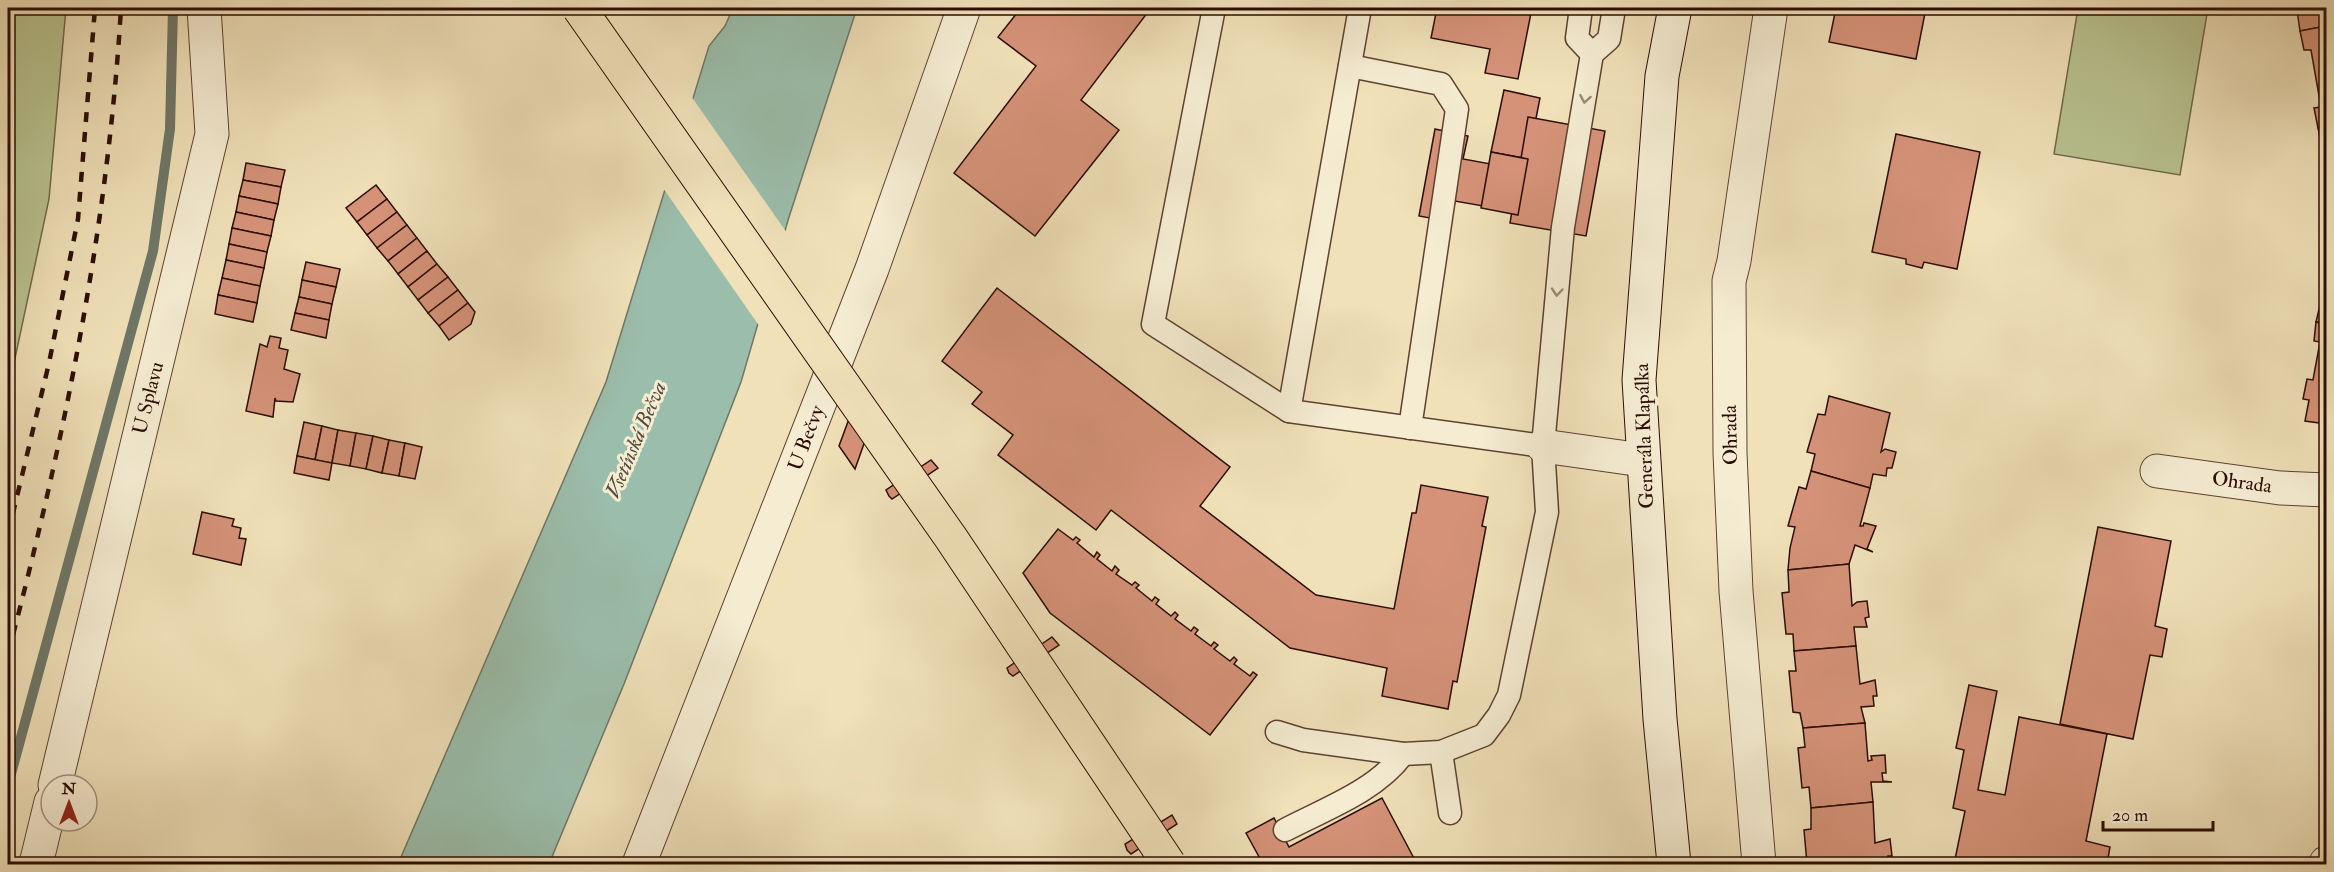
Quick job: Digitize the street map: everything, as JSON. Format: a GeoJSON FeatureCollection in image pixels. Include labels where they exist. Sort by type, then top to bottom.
{"type":"FeatureCollection","features":[{"type":"Feature","properties":{"kind":"main road"},"geometry":{"type":"LineString","coordinates":[[579,8],[937,519],[1168,864]]}},
{"type":"Feature","properties":{"kind":"street","name":"U Splavu"},"geometry":{"type":"LineString","coordinates":[[58,773],[212,134],[204,8]]}},
{"type":"Feature","properties":{"kind":"street","name":"U Bečvy"},"geometry":{"type":"LineString","coordinates":[[639,864],[872,269],[964,8]]}},
{"type":"Feature","properties":{"kind":"street","name":"Generála Klapálka"},"geometry":{"type":"LineString","coordinates":[[1674,864],[1660,719],[1642,460],[1639,380],[1662,76],[1675,8]]}},
{"type":"Feature","properties":{"kind":"street","name":"Ohrada"},"geometry":{"type":"LineString","coordinates":[[1759,864],[1736,591],[1730,453],[1729,281],[1734,261],[1771,8]]}},
{"type":"Feature","properties":{"kind":"street"},"geometry":{"type":"LineString","coordinates":[[1543,446],[1642,460]]}},
{"type":"Feature","properties":{"kind":"street","name":"Ohrada"},"geometry":{"type":"LineString","coordinates":[[2157,471],[2280,488],[2326,489]]}},
{"type":"Feature","properties":{"kind":"street"},"geometry":{"type":"LineString","coordinates":[[36,864],[44,833]]}},
{"type":"Feature","properties":{"kind":"lane"},"geometry":{"type":"LineString","coordinates":[[1214,8],[1153,324],[1289,411],[1543,446]]}},
{"type":"Feature","properties":{"kind":"lane"},"geometry":{"type":"LineString","coordinates":[[1289,411],[1360,8]]}},
{"type":"Feature","properties":{"kind":"lane"},"geometry":{"type":"LineString","coordinates":[[1581,8],[1577,38],[1592,54]]}},
{"type":"Feature","properties":{"kind":"lane"},"geometry":{"type":"LineString","coordinates":[[1277,732],[1303,740],[1403,754],[1441,752],[1484,735],[1499,715],[1509,695],[1547,512],[1543,446],[1563,227],[1592,54],[1609,39],[1614,8]]}},
{"type":"Feature","properties":{"kind":"lane"},"geometry":{"type":"LineString","coordinates":[[1350,66],[1441,84],[1456,109],[1410,428]]}},
{"type":"Feature","properties":{"kind":"lane"},"geometry":{"type":"LineString","coordinates":[[1441,752],[1450,813]]}},
{"type":"Feature","properties":{"kind":"lane"},"geometry":{"type":"LineString","coordinates":[[1285,830],[1376,782],[1390,771],[1403,754]]}},
{"type":"Feature","properties":{"kind":"green space"},"geometry":{"type":"Polygon","coordinates":[[[8,8],[66,8],[49,199],[8,391],[8,8]]]}},
{"type":"Feature","properties":{"kind":"green space"},"geometry":{"type":"Polygon","coordinates":[[[2078,8],[2208,8],[2180,175],[2054,154],[2078,8]]]}},
{"type":"Feature","properties":{"kind":"water","name":"Vsetínská Bečva"},"geometry":{"type":"Polygon","coordinates":[[[733,8],[857,8],[789,217],[741,382],[624,684],[549,864],[398,864],[606,382],[709,46],[725,26],[733,8]]]}},
{"type":"Feature","properties":{"kind":"pier"},"geometry":{"type":"Polygon","coordinates":[[[691,96],[787,233],[760,327],[663,188],[691,96]]]}},
{"type":"Feature","properties":{"kind":"building"},"geometry":{"type":"Polygon","coordinates":[[[1021,8],[1151,8],[1081,100],[1119,130],[1035,236],[954,173],[1036,66],[998,37],[1021,8]]]}},
{"type":"Feature","properties":{"kind":"building"},"geometry":{"type":"Polygon","coordinates":[[[1437,8],[1532,8],[1518,79],[1485,73],[1490,49],[1431,38],[1437,8]]]}},
{"type":"Feature","properties":{"kind":"building"},"geometry":{"type":"Polygon","coordinates":[[[1836,8],[1926,8],[1916,59],[1829,42],[1836,8]]]}},
{"type":"Feature","properties":{"kind":"building"},"geometry":{"type":"Polygon","coordinates":[[[2302,8],[2326,8],[2326,26],[2300,31],[2297,10],[2303,10],[2302,8]]]}},
{"type":"Feature","properties":{"kind":"building"},"geometry":{"type":"Polygon","coordinates":[[[2326,26],[2326,127],[2318,128],[2314,108],[2321,107],[2311,50],[2304,50],[2300,31],[2326,26]]]}},
{"type":"Feature","properties":{"kind":"building"},"geometry":{"type":"Polygon","coordinates":[[[1504,90],[1540,98],[1528,159],[1491,152],[1504,90]]]}},
{"type":"Feature","properties":{"kind":"building"},"geometry":{"type":"Polygon","coordinates":[[[1528,117],[1605,131],[1586,236],[1510,223],[1528,117]]]}},
{"type":"Feature","properties":{"kind":"building"},"geometry":{"type":"Polygon","coordinates":[[[2326,127],[2326,147],[2322,148],[2318,128],[2326,127]]]}},
{"type":"Feature","properties":{"kind":"building"},"geometry":{"type":"Polygon","coordinates":[[[1435,129],[1468,136],[1463,159],[1491,164],[1483,206],[1455,201],[1451,222],[1419,216],[1435,129]]]}},
{"type":"Feature","properties":{"kind":"building"},"geometry":{"type":"Polygon","coordinates":[[[1896,134],[1980,152],[1957,269],[1924,262],[1922,268],[1906,264],[1906,259],[1872,252],[1896,134]]]}},
{"type":"Feature","properties":{"kind":"building"},"geometry":{"type":"Polygon","coordinates":[[[1491,152],[1528,159],[1518,215],[1481,208],[1491,152]]]}},
{"type":"Feature","properties":{"kind":"building"},"geometry":{"type":"Polygon","coordinates":[[[246,163],[285,170],[281,187],[243,180],[246,163]]]}},
{"type":"Feature","properties":{"kind":"building"},"geometry":{"type":"Polygon","coordinates":[[[243,180],[281,187],[278,204],[239,196],[243,180]]]}},
{"type":"Feature","properties":{"kind":"building"},"geometry":{"type":"Polygon","coordinates":[[[376,185],[387,199],[357,222],[346,208],[376,185]]]}},
{"type":"Feature","properties":{"kind":"building"},"geometry":{"type":"Polygon","coordinates":[[[239,196],[278,204],[274,220],[236,212],[239,196]]]}},
{"type":"Feature","properties":{"kind":"building"},"geometry":{"type":"Polygon","coordinates":[[[387,199],[397,212],[367,235],[357,222],[387,199]]]}},
{"type":"Feature","properties":{"kind":"building"},"geometry":{"type":"Polygon","coordinates":[[[236,212],[274,220],[271,236],[232,228],[236,212]]]}},
{"type":"Feature","properties":{"kind":"building"},"geometry":{"type":"Polygon","coordinates":[[[397,212],[407,225],[377,248],[367,235],[397,212]]]}},
{"type":"Feature","properties":{"kind":"building"},"geometry":{"type":"Polygon","coordinates":[[[407,225],[417,238],[388,261],[377,248],[407,225]]]}},
{"type":"Feature","properties":{"kind":"building"},"geometry":{"type":"Polygon","coordinates":[[[232,228],[271,236],[267,252],[229,244],[232,228]]]}},
{"type":"Feature","properties":{"kind":"building"},"geometry":{"type":"Polygon","coordinates":[[[417,238],[427,251],[398,274],[388,261],[417,238]]]}},
{"type":"Feature","properties":{"kind":"building"},"geometry":{"type":"Polygon","coordinates":[[[229,244],[267,252],[264,268],[226,260],[229,244]]]}},
{"type":"Feature","properties":{"kind":"building"},"geometry":{"type":"Polygon","coordinates":[[[427,251],[437,264],[408,287],[398,274],[427,251]]]}},
{"type":"Feature","properties":{"kind":"building"},"geometry":{"type":"Polygon","coordinates":[[[226,260],[264,268],[260,286],[222,278],[226,260]]]}},
{"type":"Feature","properties":{"kind":"building"},"geometry":{"type":"Polygon","coordinates":[[[306,262],[340,269],[336,287],[302,280],[306,262]]]}},
{"type":"Feature","properties":{"kind":"building"},"geometry":{"type":"Polygon","coordinates":[[[437,264],[448,277],[418,300],[408,287],[437,264]]]}},
{"type":"Feature","properties":{"kind":"building"},"geometry":{"type":"Polygon","coordinates":[[[448,277],[458,290],[428,313],[418,300],[448,277]]]}},
{"type":"Feature","properties":{"kind":"building"},"geometry":{"type":"Polygon","coordinates":[[[222,278],[260,286],[257,303],[218,295],[222,278]]]}},
{"type":"Feature","properties":{"kind":"building"},"geometry":{"type":"Polygon","coordinates":[[[302,280],[336,287],[332,304],[299,297],[302,280]]]}},
{"type":"Feature","properties":{"kind":"building"},"geometry":{"type":"Polygon","coordinates":[[[997,288],[1230,467],[1200,506],[1316,595],[1394,609],[1412,513],[1416,513],[1421,485],[1488,497],[1482,526],[1486,527],[1457,682],[1453,681],[1448,709],[1382,696],[1387,668],[1290,648],[1111,510],[1096,530],[998,455],[1013,435],[972,404],[982,392],[942,361],[997,288]]]}},
{"type":"Feature","properties":{"kind":"building"},"geometry":{"type":"Polygon","coordinates":[[[458,290],[468,303],[439,326],[428,313],[458,290]]]}},
{"type":"Feature","properties":{"kind":"building"},"geometry":{"type":"Polygon","coordinates":[[[218,295],[257,303],[253,322],[215,314],[218,295]]]}},
{"type":"Feature","properties":{"kind":"building"},"geometry":{"type":"Polygon","coordinates":[[[299,297],[332,304],[329,320],[295,313],[299,297]]]}},
{"type":"Feature","properties":{"kind":"building"},"geometry":{"type":"Polygon","coordinates":[[[2321,301],[2326,302],[2326,324],[2316,322],[2321,301]]]}},
{"type":"Feature","properties":{"kind":"building"},"geometry":{"type":"Polygon","coordinates":[[[468,303],[475,312],[471,324],[449,340],[439,326],[468,303]]]}},
{"type":"Feature","properties":{"kind":"building"},"geometry":{"type":"Polygon","coordinates":[[[295,313],[329,320],[326,338],[291,330],[295,313]]]}},
{"type":"Feature","properties":{"kind":"building"},"geometry":{"type":"Polygon","coordinates":[[[2316,322],[2326,324],[2326,424],[2305,421],[2309,400],[2303,399],[2307,379],[2313,380],[2320,342],[2314,341],[2316,322]]]}},
{"type":"Feature","properties":{"kind":"building"},"geometry":{"type":"Polygon","coordinates":[[[270,336],[281,338],[279,348],[288,350],[284,369],[300,374],[293,402],[276,401],[275,398],[273,417],[246,411],[260,344],[267,347],[270,336]]]}},
{"type":"Feature","properties":{"kind":"building"},"geometry":{"type":"Polygon","coordinates":[[[1829,396],[1890,413],[1881,452],[1885,449],[1896,452],[1892,468],[1887,468],[1886,476],[1873,474],[1870,488],[1811,471],[1815,454],[1807,452],[1818,414],[1825,415],[1829,396]]]}},
{"type":"Feature","properties":{"kind":"building"},"geometry":{"type":"Polygon","coordinates":[[[856,400],[877,407],[855,469],[839,446],[856,400]]]}},
{"type":"Feature","properties":{"kind":"building"},"geometry":{"type":"Polygon","coordinates":[[[304,422],[322,426],[315,460],[297,456],[304,422]]]}},
{"type":"Feature","properties":{"kind":"building"},"geometry":{"type":"Polygon","coordinates":[[[322,426],[338,430],[332,463],[315,460],[322,426]]]}},
{"type":"Feature","properties":{"kind":"building"},"geometry":{"type":"Polygon","coordinates":[[[338,430],[356,433],[350,466],[332,463],[338,430]]]}},
{"type":"Feature","properties":{"kind":"building"},"geometry":{"type":"Polygon","coordinates":[[[356,433],[373,436],[366,469],[350,466],[356,433]]]}},
{"type":"Feature","properties":{"kind":"building"},"geometry":{"type":"Polygon","coordinates":[[[373,436],[389,440],[382,473],[366,469],[373,436]]]}},
{"type":"Feature","properties":{"kind":"building"},"geometry":{"type":"Polygon","coordinates":[[[389,440],[405,443],[399,476],[382,473],[389,440]]]}},
{"type":"Feature","properties":{"kind":"building"},"geometry":{"type":"Polygon","coordinates":[[[405,443],[422,447],[415,479],[399,476],[405,443]]]}},
{"type":"Feature","properties":{"kind":"building"},"geometry":{"type":"Polygon","coordinates":[[[297,456],[332,463],[329,480],[294,473],[297,456]]]}},
{"type":"Feature","properties":{"kind":"building"},"geometry":{"type":"Polygon","coordinates":[[[931,460],[938,468],[892,499],[889,496],[886,490],[931,460]]]}},
{"type":"Feature","properties":{"kind":"building"},"geometry":{"type":"Polygon","coordinates":[[[1811,471],[1870,488],[1860,526],[1864,523],[1876,526],[1867,549],[1873,552],[1855,545],[1849,564],[1788,570],[1795,527],[1788,526],[1799,487],[1806,489],[1811,471]]]}},
{"type":"Feature","properties":{"kind":"building"},"geometry":{"type":"Polygon","coordinates":[[[202,512],[234,519],[232,526],[241,528],[239,538],[246,539],[241,565],[193,554],[202,512]]]}},
{"type":"Feature","properties":{"kind":"building"},"geometry":{"type":"Polygon","coordinates":[[[2098,527],[2171,541],[2155,626],[2167,629],[2162,657],[2150,655],[2133,739],[2060,724],[2098,527]]]}},
{"type":"Feature","properties":{"kind":"building"},"geometry":{"type":"Polygon","coordinates":[[[1058,529],[1073,540],[1076,537],[1080,540],[1077,543],[1094,557],[1097,552],[1100,555],[1097,559],[1112,571],[1115,566],[1119,570],[1116,574],[1132,585],[1135,582],[1139,585],[1136,588],[1152,601],[1155,597],[1159,600],[1156,604],[1171,616],[1175,612],[1178,615],[1175,619],[1191,631],[1194,627],[1198,630],[1195,634],[1211,646],[1214,642],[1218,645],[1214,649],[1230,661],[1234,657],[1237,660],[1234,664],[1250,676],[1253,672],[1257,675],[1210,735],[1050,613],[1023,573],[1058,529]]]}},
{"type":"Feature","properties":{"kind":"building"},"geometry":{"type":"Polygon","coordinates":[[[1849,564],[1852,606],[1857,602],[1867,601],[1869,617],[1865,618],[1867,627],[1854,627],[1856,646],[1794,651],[1793,634],[1786,634],[1782,593],[1789,592],[1788,570],[1849,564]]]}},
{"type":"Feature","properties":{"kind":"building"},"geometry":{"type":"Polygon","coordinates":[[[1052,637],[1059,645],[1013,676],[1009,673],[1007,668],[1052,637]]]}},
{"type":"Feature","properties":{"kind":"building"},"geometry":{"type":"Polygon","coordinates":[[[1856,646],[1860,684],[1875,680],[1877,696],[1873,696],[1874,706],[1861,707],[1865,723],[1803,728],[1800,713],[1793,712],[1789,671],[1796,671],[1794,651],[1856,646]]]}},
{"type":"Feature","properties":{"kind":"building"},"geometry":{"type":"Polygon","coordinates":[[[1969,685],[1997,691],[1978,790],[2005,795],[2019,717],[2107,734],[2086,841],[2110,847],[2107,864],[2068,862],[2067,864],[1954,864],[1965,811],[1953,808],[1964,750],[1956,748],[1969,685]]]}},
{"type":"Feature","properties":{"kind":"building"},"geometry":{"type":"Polygon","coordinates":[[[1865,723],[1868,761],[1872,760],[1871,756],[1885,755],[1886,773],[1882,773],[1883,781],[1892,782],[1871,782],[1873,802],[1811,808],[1809,787],[1802,788],[1798,748],[1805,747],[1803,728],[1865,723]]]}},
{"type":"Feature","properties":{"kind":"building"},"geometry":{"type":"Polygon","coordinates":[[[1382,798],[1417,864],[1263,864],[1246,833],[1274,818],[1289,847],[1382,798]]]}},
{"type":"Feature","properties":{"kind":"building"},"geometry":{"type":"Polygon","coordinates":[[[1873,802],[1875,843],[1890,839],[1892,856],[1888,856],[1889,864],[1807,864],[1804,830],[1811,829],[1811,808],[1873,802]]]}},
{"type":"Feature","properties":{"kind":"building"},"geometry":{"type":"Polygon","coordinates":[[[1172,815],[1177,824],[1131,854],[1127,850],[1125,844],[1172,815]]]}},
{"type":"Feature","properties":{"kind":"waterway"},"geometry":{"type":"LineString","coordinates":[[8,785],[153,251],[170,129],[173,8]]}},
{"type":"Feature","properties":{"kind":"railway"},"geometry":{"type":"LineString","coordinates":[[8,534],[49,363],[78,219],[95,8]]}},
{"type":"Feature","properties":{"kind":"railway"},"geometry":{"type":"LineString","coordinates":[[8,654],[47,494],[81,333],[106,171],[121,8]]}}]}
